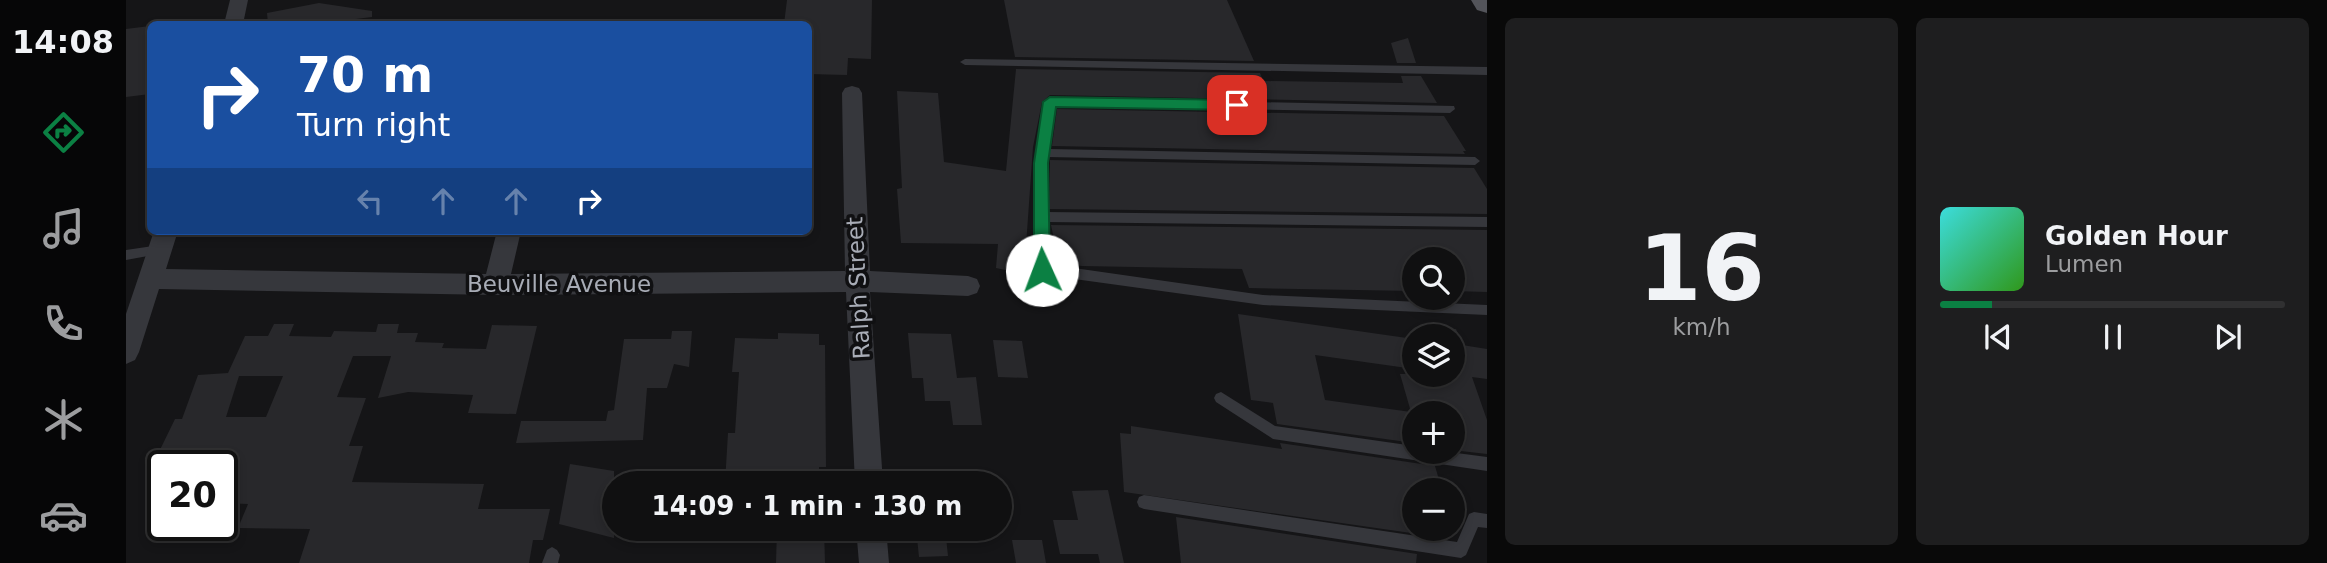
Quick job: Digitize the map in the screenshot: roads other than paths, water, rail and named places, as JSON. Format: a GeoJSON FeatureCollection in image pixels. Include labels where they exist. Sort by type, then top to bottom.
{"type":"FeatureCollection","features":[{"type":"Feature","properties":{"kind":"street"},"geometry":{"type":"LineString","coordinates":[[235,21],[239,0]]}},
{"type":"Feature","properties":{"kind":"street","name":"Ralph Street"},"geometry":{"type":"LineString","coordinates":[[852,93],[855,244],[868,471]]}},
{"type":"Feature","properties":{"kind":"street"},"geometry":{"type":"LineString","coordinates":[[496,285],[508,235]]}},
{"type":"Feature","properties":{"kind":"street"},"geometry":{"type":"LineString","coordinates":[[126,352],[140,295],[163,241]]}},
{"type":"Feature","properties":{"kind":"street","name":"Beuville Avenue"},"geometry":{"type":"LineString","coordinates":[[140,295],[496,285],[859,281],[968,286]]}},
{"type":"Feature","properties":{"kind":"street"},"geometry":{"type":"LineString","coordinates":[[873,541],[874,563]]}},
{"type":"Feature","properties":{"kind":"lane"},"geometry":{"type":"LineString","coordinates":[[965,62],[1487,71]]}},
{"type":"Feature","properties":{"kind":"lane"},"geometry":{"type":"LineString","coordinates":[[1450,109],[1050,102],[1043,153],[1042,270],[1264,300],[1487,310]]}},
{"type":"Feature","properties":{"kind":"lane"},"geometry":{"type":"LineString","coordinates":[[1043,153],[1475,161]]}},
{"type":"Feature","properties":{"kind":"lane"},"geometry":{"type":"LineString","coordinates":[[1041,217],[1487,222]]}},
{"type":"Feature","properties":{"kind":"lane"},"geometry":{"type":"LineString","coordinates":[[126,255],[163,241]]}},
{"type":"Feature","properties":{"kind":"lane"},"geometry":{"type":"LineString","coordinates":[[1221,398],[1273,432],[1487,464]]}},
{"type":"Feature","properties":{"kind":"lane"},"geometry":{"type":"LineString","coordinates":[[1144,502],[1461,550],[1474,519],[1487,521]]}}]}
